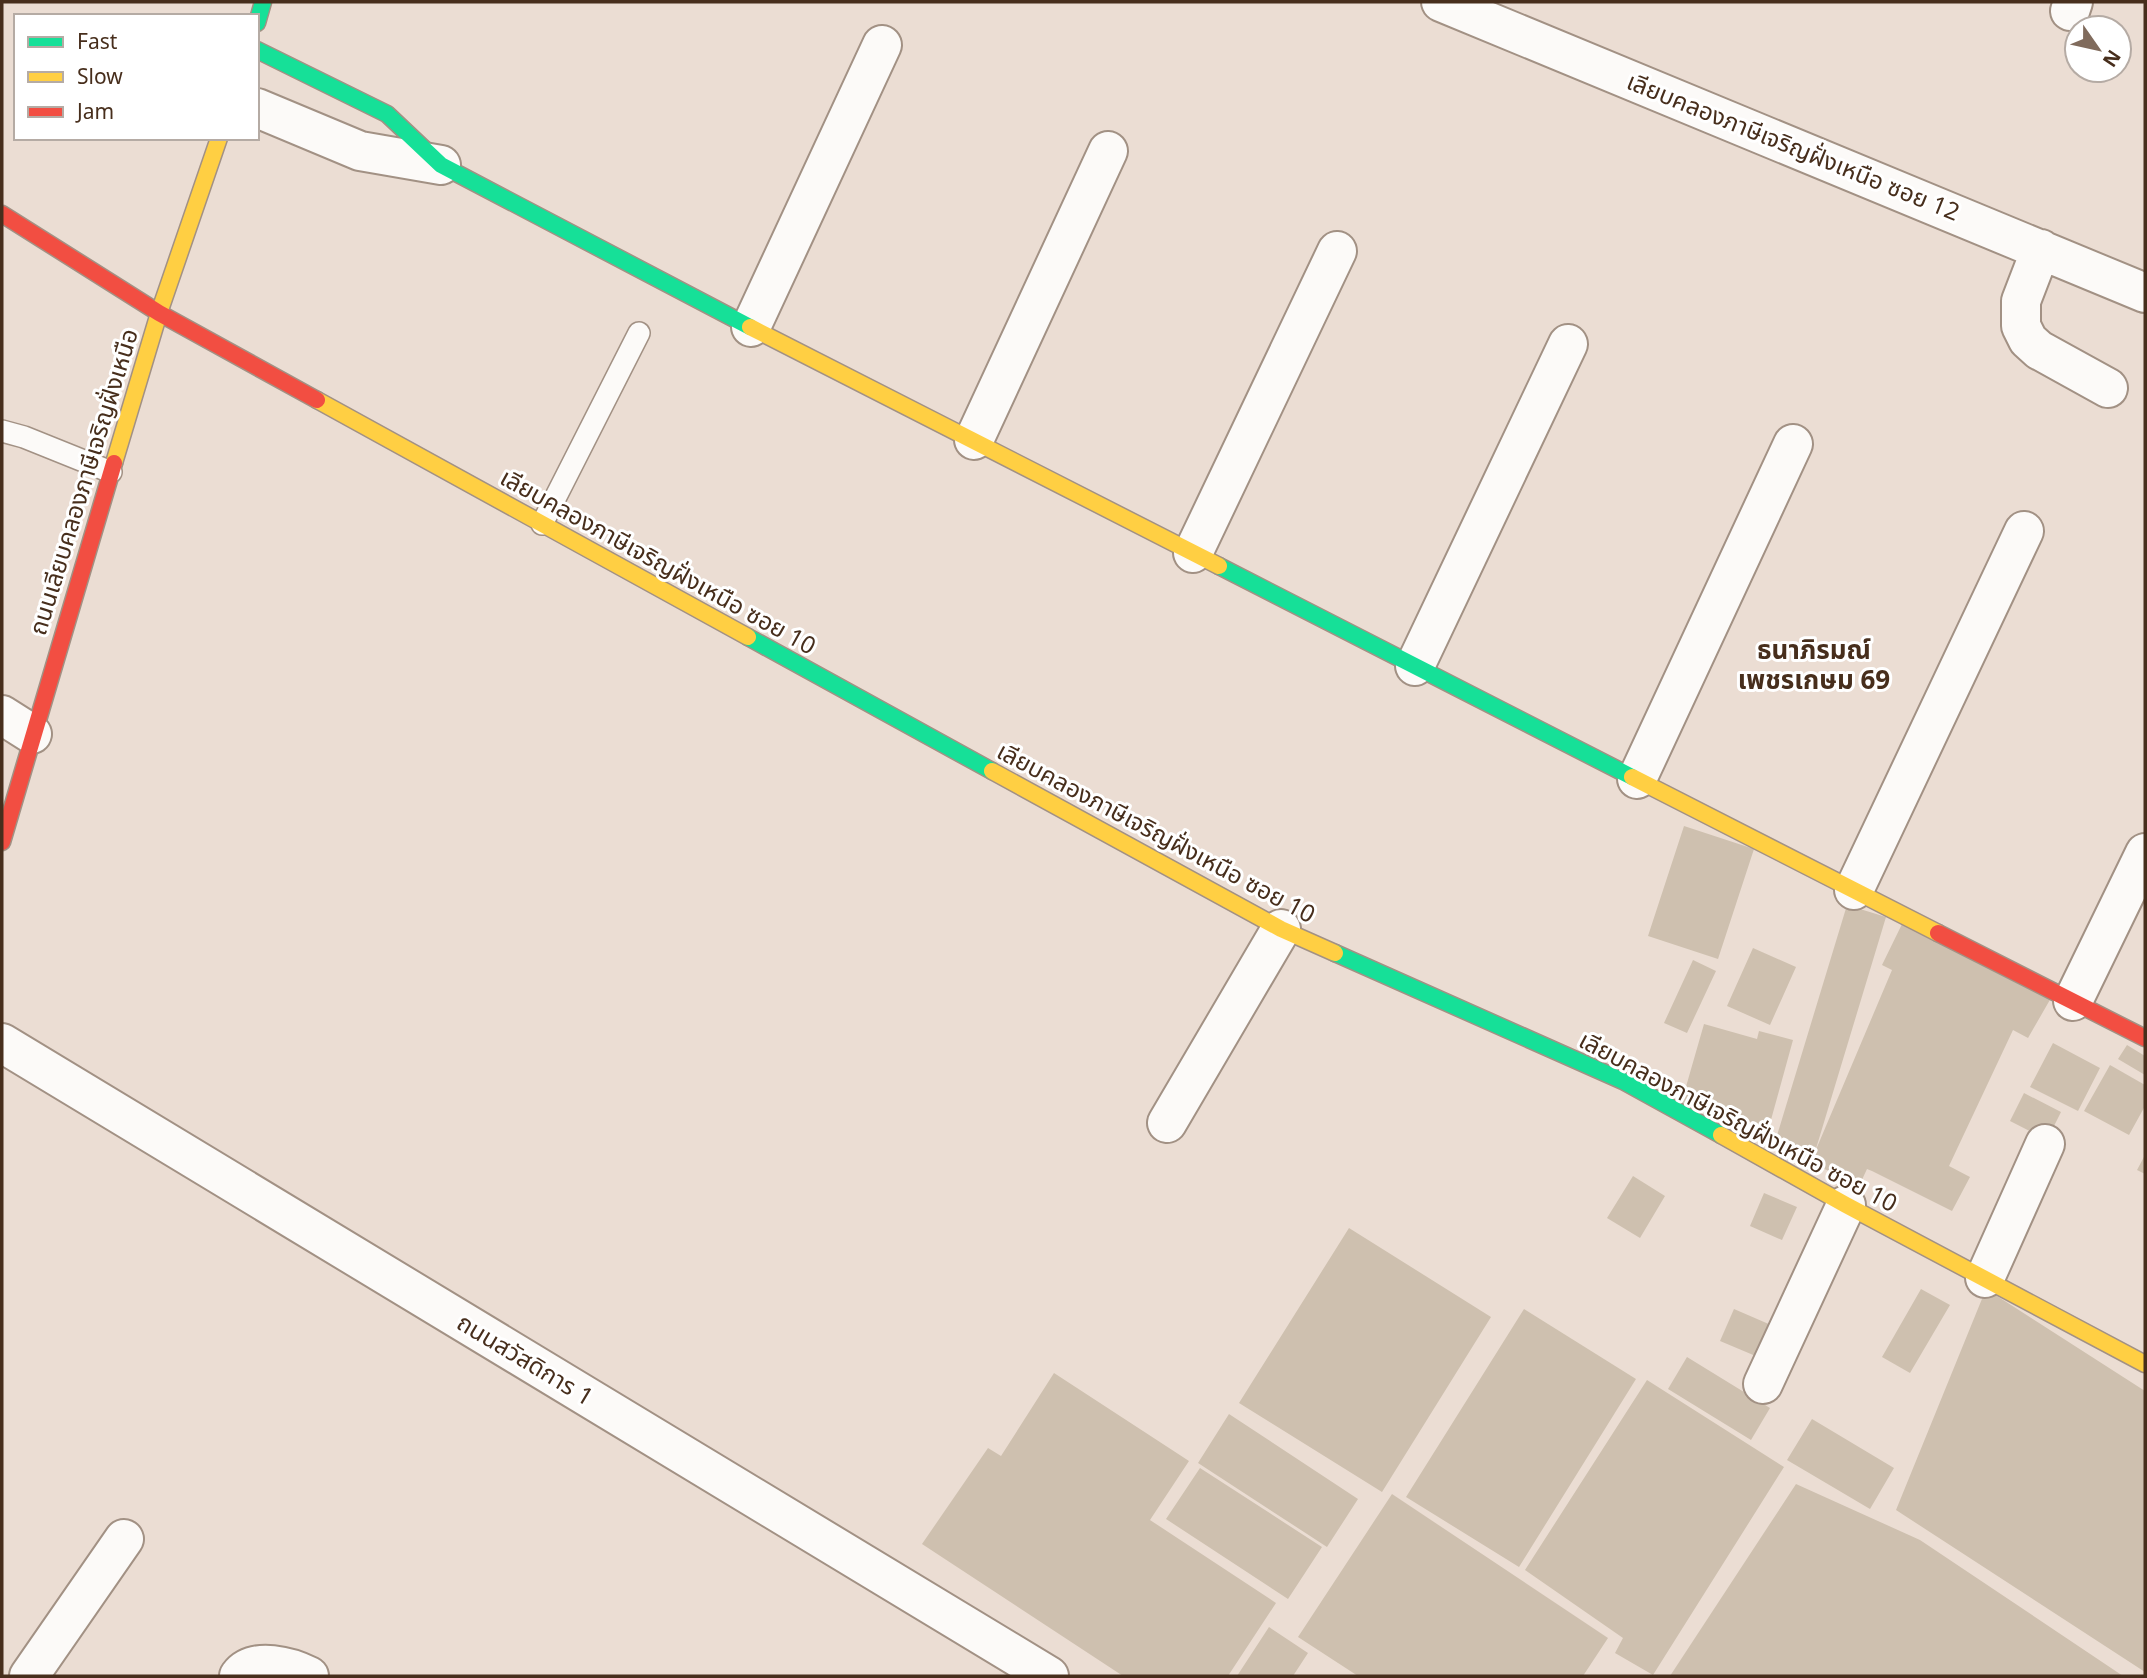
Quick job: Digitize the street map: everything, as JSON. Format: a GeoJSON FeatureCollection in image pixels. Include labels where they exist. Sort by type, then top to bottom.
{"type":"FeatureCollection","features":[{"type":"Feature","properties":{"kind":"street","name":"เลียบคลองภาษีเจริญฝั่งเหนือ ซอย 12"},"geometry":{"type":"LineString","coordinates":[[1441,2],[2145,293]]}},
{"type":"Feature","properties":{"kind":"street"},"geometry":{"type":"LineString","coordinates":[[751,327],[882,45]]}},
{"type":"Feature","properties":{"kind":"street"},"geometry":{"type":"LineString","coordinates":[[259,51],[387,114],[441,165],[751,327],[2145,1038]]}},
{"type":"Feature","properties":{"kind":"street"},"geometry":{"type":"LineString","coordinates":[[259,109],[360,151],[441,165]]}},
{"type":"Feature","properties":{"kind":"street","name":"ถนนเลียบคลองภาษีเจริญฝั่งเหนือ"},"geometry":{"type":"LineString","coordinates":[[2,842],[17,725],[111,472],[159,313],[218,140]]}},
{"type":"Feature","properties":{"kind":"street"},"geometry":{"type":"LineString","coordinates":[[974,440],[1108,151]]}},
{"type":"Feature","properties":{"kind":"street","name":"เลียบคลองภาษีเจริญฝั่งเหนือ ซอย 10"},"geometry":{"type":"LineString","coordinates":[[2,214],[159,313],[1281,929],[1623,1081],[1846,1205],[2145,1364]]}},
{"type":"Feature","properties":{"kind":"street"},"geometry":{"type":"LineString","coordinates":[[2041,249],[2021,301],[2021,326],[2028,340],[2039,350],[2108,388]]}},
{"type":"Feature","properties":{"kind":"street"},"geometry":{"type":"LineString","coordinates":[[1193,553],[1337,251]]}},
{"type":"Feature","properties":{"kind":"street"},"geometry":{"type":"LineString","coordinates":[[1415,666],[1568,344]]}},
{"type":"Feature","properties":{"kind":"street"},"geometry":{"type":"LineString","coordinates":[[1637,779],[1793,444]]}},
{"type":"Feature","properties":{"kind":"street"},"geometry":{"type":"LineString","coordinates":[[1854,890],[2024,531]]}},
{"type":"Feature","properties":{"kind":"street"},"geometry":{"type":"LineString","coordinates":[[2073,1001],[2145,852]]}},
{"type":"Feature","properties":{"kind":"street"},"geometry":{"type":"LineString","coordinates":[[1167,1123],[1281,929]]}},
{"type":"Feature","properties":{"kind":"street","name":"ถนนสวัสดิการ 1"},"geometry":{"type":"LineString","coordinates":[[2,1043],[1049,1676]]}},
{"type":"Feature","properties":{"kind":"street"},"geometry":{"type":"LineString","coordinates":[[1985,1279],[2045,1144]]}},
{"type":"Feature","properties":{"kind":"street"},"geometry":{"type":"LineString","coordinates":[[1763,1384],[1846,1205]]}},
{"type":"Feature","properties":{"kind":"street"},"geometry":{"type":"LineString","coordinates":[[29,1676],[124,1539]]}},
{"type":"Feature","properties":{"kind":"street"},"geometry":{"type":"LineString","coordinates":[[239,1676],[242,1672],[263,1665],[294,1668],[309,1676]]}},
{"type":"Feature","properties":{"kind":"lane"},"geometry":{"type":"LineString","coordinates":[[542,524],[639,333]]}},
{"type":"Feature","properties":{"kind":"lane"},"geometry":{"type":"LineString","coordinates":[[2,431],[111,472]]}},
{"type":"Feature","properties":{"kind":"building"},"geometry":{"type":"Polygon","coordinates":[[[1684,826],[1754,849],[1718,959],[1648,936],[1684,826]]]}},
{"type":"Feature","properties":{"kind":"building"},"geometry":{"type":"Polygon","coordinates":[[[1847,905],[1886,917],[1815,1152],[1892,970],[1882,965],[1903,922],[2051,998],[2028,1038],[2013,1030],[1949,1166],[1970,1177],[1952,1211],[1867,1169],[1860,1184],[1810,1163],[1814,1154],[1775,1142],[1847,905]]]}},
{"type":"Feature","properties":{"kind":"building"},"geometry":{"type":"Polygon","coordinates":[[[1753,948],[1796,967],[1770,1025],[1727,1006],[1753,948]]]}},
{"type":"Feature","properties":{"kind":"building"},"geometry":{"type":"Polygon","coordinates":[[[1693,960],[1716,971],[1687,1033],[1664,1023],[1693,960]]]}},
{"type":"Feature","properties":{"kind":"building"},"geometry":{"type":"Polygon","coordinates":[[[1704,1024],[1757,1039],[1759,1031],[1793,1040],[1769,1127],[1681,1104],[1704,1024]]]}},
{"type":"Feature","properties":{"kind":"building"},"geometry":{"type":"Polygon","coordinates":[[[2053,1043],[2100,1068],[2078,1111],[2030,1087],[2053,1043]]]}},
{"type":"Feature","properties":{"kind":"building"},"geometry":{"type":"Polygon","coordinates":[[[2127,1045],[2145,1056],[2145,1075],[2118,1059],[2127,1045]]]}},
{"type":"Feature","properties":{"kind":"building"},"geometry":{"type":"Polygon","coordinates":[[[2110,1065],[2145,1085],[2145,1106],[2129,1135],[2084,1111],[2110,1065]]]}},
{"type":"Feature","properties":{"kind":"building"},"geometry":{"type":"Polygon","coordinates":[[[2024,1093],[2061,1112],[2047,1140],[2010,1121],[2024,1093]]]}},
{"type":"Feature","properties":{"kind":"building"},"geometry":{"type":"Polygon","coordinates":[[[2145,1155],[2145,1174],[2137,1170],[2145,1155]]]}},
{"type":"Feature","properties":{"kind":"building"},"geometry":{"type":"Polygon","coordinates":[[[1633,1176],[1665,1196],[1640,1238],[1607,1218],[1633,1176]]]}},
{"type":"Feature","properties":{"kind":"building"},"geometry":{"type":"Polygon","coordinates":[[[1764,1193],[1797,1207],[1782,1240],[1750,1226],[1764,1193]]]}},
{"type":"Feature","properties":{"kind":"building"},"geometry":{"type":"Polygon","coordinates":[[[1349,1228],[1491,1317],[1382,1492],[1239,1403],[1349,1228]]]}},
{"type":"Feature","properties":{"kind":"building"},"geometry":{"type":"Polygon","coordinates":[[[1921,1289],[1950,1305],[1910,1373],[1882,1357],[1921,1289]]]}},
{"type":"Feature","properties":{"kind":"building"},"geometry":{"type":"Polygon","coordinates":[[[1986,1289],[2145,1391],[2145,1672],[1896,1510],[1986,1289]]]}},
{"type":"Feature","properties":{"kind":"building"},"geometry":{"type":"Polygon","coordinates":[[[1524,1309],[1636,1379],[1519,1567],[1406,1497],[1524,1309]]]}},
{"type":"Feature","properties":{"kind":"building"},"geometry":{"type":"Polygon","coordinates":[[[1734,1309],[1771,1325],[1758,1357],[1720,1341],[1734,1309]]]}},
{"type":"Feature","properties":{"kind":"building"},"geometry":{"type":"Polygon","coordinates":[[[1687,1357],[1770,1408],[1751,1440],[1668,1389],[1687,1357]]]}},
{"type":"Feature","properties":{"kind":"building"},"geometry":{"type":"Polygon","coordinates":[[[1054,1373],[1189,1461],[1150,1520],[1276,1603],[1228,1676],[1123,1676],[922,1544],[988,1448],[1001,1456],[1054,1373]]]}},
{"type":"Feature","properties":{"kind":"building"},"geometry":{"type":"Polygon","coordinates":[[[1647,1380],[1784,1467],[1653,1675],[1615,1653],[1623,1638],[1525,1570],[1647,1380]]]}},
{"type":"Feature","properties":{"kind":"building"},"geometry":{"type":"Polygon","coordinates":[[[1229,1414],[1358,1499],[1327,1547],[1198,1463],[1229,1414]]]}},
{"type":"Feature","properties":{"kind":"building"},"geometry":{"type":"Polygon","coordinates":[[[1812,1419],[1894,1468],[1870,1509],[1787,1460],[1812,1419]]]}},
{"type":"Feature","properties":{"kind":"building"},"geometry":{"type":"Polygon","coordinates":[[[1200,1468],[1322,1547],[1288,1599],[1166,1519],[1200,1468]]]}},
{"type":"Feature","properties":{"kind":"building"},"geometry":{"type":"Polygon","coordinates":[[[1796,1484],[1920,1540],[2123,1676],[1670,1676],[1796,1484]]]}},
{"type":"Feature","properties":{"kind":"building"},"geometry":{"type":"Polygon","coordinates":[[[1392,1494],[1608,1638],[1583,1676],[1358,1676],[1298,1637],[1392,1494]]]}},
{"type":"Feature","properties":{"kind":"building"},"geometry":{"type":"Polygon","coordinates":[[[1269,1627],[1308,1653],[1293,1676],[1237,1676],[1269,1627]]]}},
{"type":"Feature","properties":{"kind":"traffic: fast"},"geometry":{"type":"LineString","coordinates":[[259,16],[263,2]]}},
{"type":"Feature","properties":{"kind":"traffic: fast"},"geometry":{"type":"LineString","coordinates":[[259,51],[387,114],[441,165],[750,327]]}},
{"type":"Feature","properties":{"kind":"traffic: fast"},"geometry":{"type":"LineString","coordinates":[[1219,566],[1632,777]]}},
{"type":"Feature","properties":{"kind":"traffic: fast"},"geometry":{"type":"LineString","coordinates":[[748,637],[992,771]]}},
{"type":"Feature","properties":{"kind":"traffic: fast"},"geometry":{"type":"LineString","coordinates":[[1335,953],[1623,1081],[1721,1135]]}},
{"type":"Feature","properties":{"kind":"traffic: slow"},"geometry":{"type":"LineString","coordinates":[[114,463],[159,313],[218,140]]}},
{"type":"Feature","properties":{"kind":"traffic: slow"},"geometry":{"type":"LineString","coordinates":[[750,327],[1219,566]]}},
{"type":"Feature","properties":{"kind":"traffic: slow"},"geometry":{"type":"LineString","coordinates":[[317,400],[748,637]]}},
{"type":"Feature","properties":{"kind":"traffic: slow"},"geometry":{"type":"LineString","coordinates":[[992,771],[1281,929],[1335,953]]}},
{"type":"Feature","properties":{"kind":"traffic: slow"},"geometry":{"type":"LineString","coordinates":[[1632,777],[1938,933]]}},
{"type":"Feature","properties":{"kind":"traffic: slow"},"geometry":{"type":"LineString","coordinates":[[1721,1135],[1846,1205],[2145,1364]]}},
{"type":"Feature","properties":{"kind":"traffic: jam"},"geometry":{"type":"LineString","coordinates":[[2,214],[159,313],[317,400]]}},
{"type":"Feature","properties":{"kind":"traffic: jam"},"geometry":{"type":"LineString","coordinates":[[2,842],[114,463]]}},
{"type":"Feature","properties":{"kind":"traffic: jam"},"geometry":{"type":"LineString","coordinates":[[1938,933],[2145,1038]]}},
{"type":"Feature","properties":{"kind":"district","name":"ธนาภิรมณ์ เพชรเกษม 69"},"geometry":{"type":"Point","coordinates":[1814,665]}}]}
